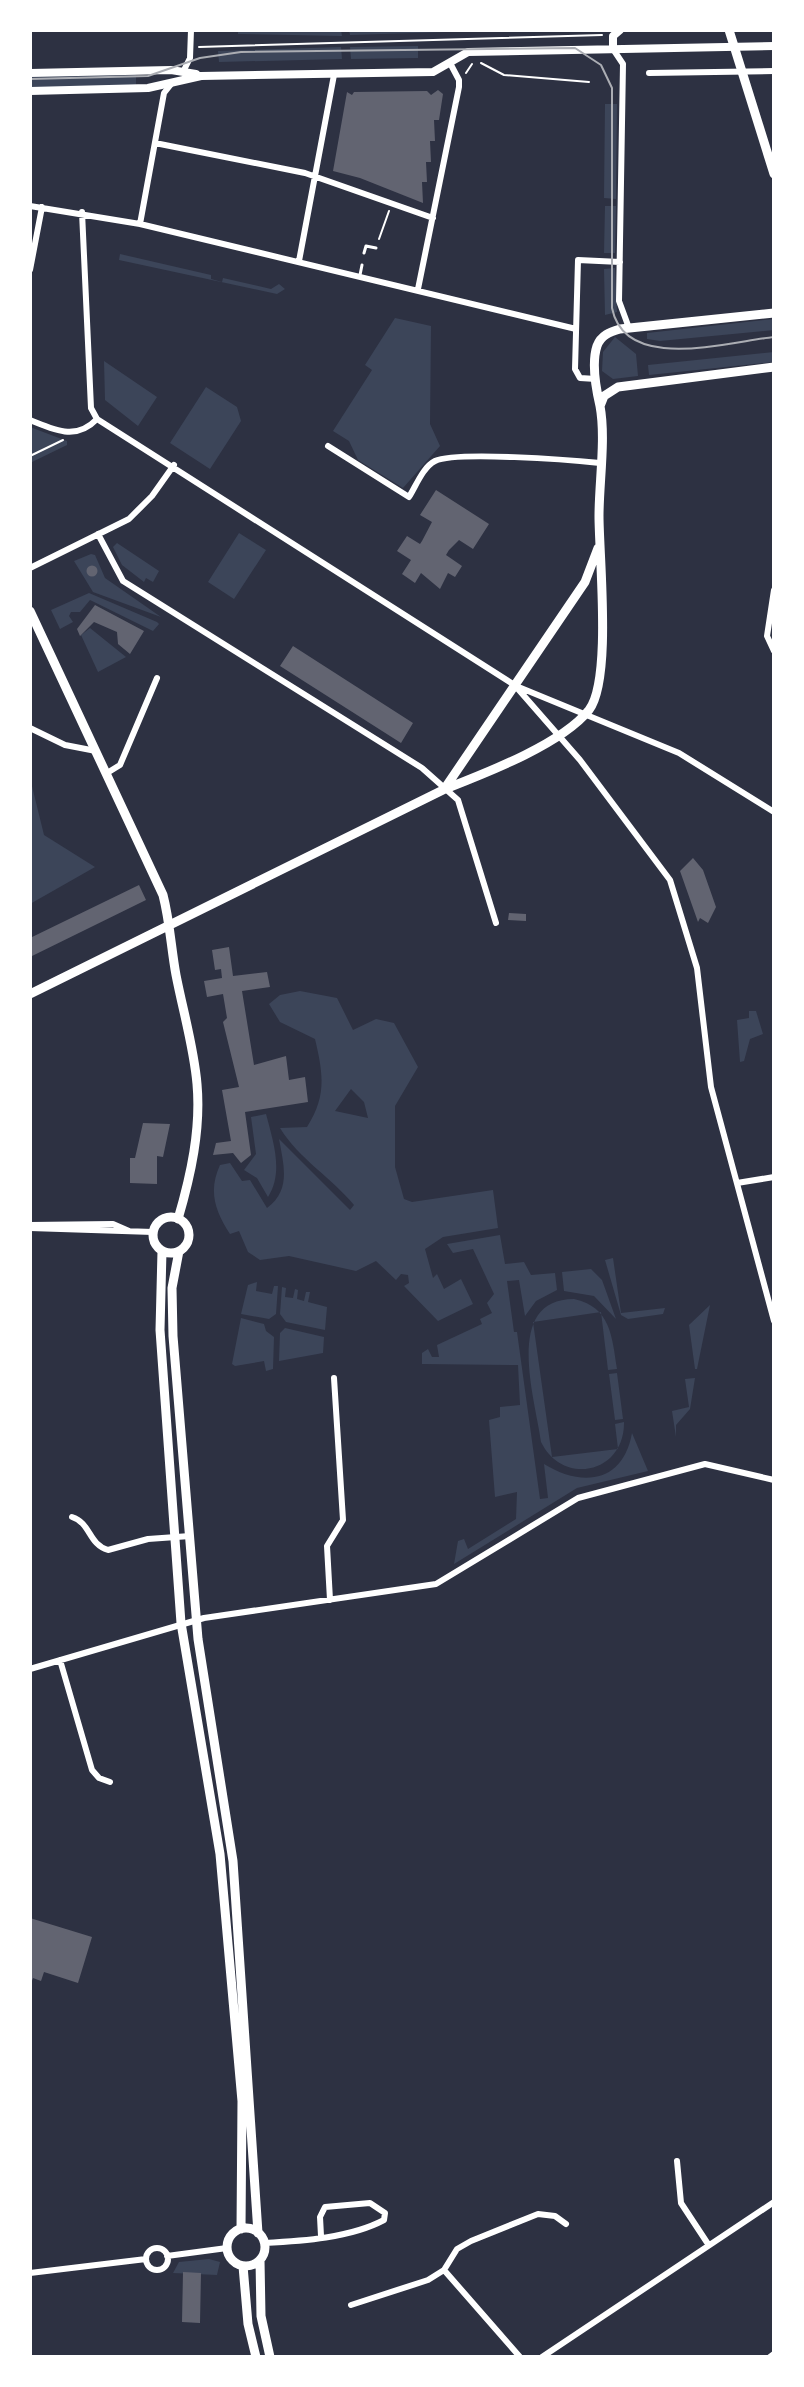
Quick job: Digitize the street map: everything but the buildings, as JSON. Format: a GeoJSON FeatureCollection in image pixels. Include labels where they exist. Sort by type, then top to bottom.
{"type":"FeatureCollection","features":[{"type":"Feature","properties":{"kind":"main road"},"geometry":{"type":"LineString","coordinates":[[729,30],[774,174]]}},
{"type":"Feature","properties":{"kind":"main road"},"geometry":{"type":"LineString","coordinates":[[30,994],[445,789],[481,775],[557,734],[584,714],[598,689],[603,587],[599,545],[598,343],[608,333],[627,325],[774,313]]}},
{"type":"Feature","properties":{"kind":"main road"},"geometry":{"type":"LineString","coordinates":[[600,406],[604,396],[618,387],[774,367]]}},
{"type":"Feature","properties":{"kind":"main road"},"geometry":{"type":"LineString","coordinates":[[596,378],[618,387]]}},
{"type":"Feature","properties":{"kind":"main road"},"geometry":{"type":"LineString","coordinates":[[445,789],[585,582],[599,545]]}},
{"type":"Feature","properties":{"kind":"main road"},"geometry":{"type":"LineString","coordinates":[[30,611],[163,895],[171,925],[172,956],[197,1081],[198,1106],[194,1148],[178,1219]]}},
{"type":"Feature","properties":{"kind":"main road"},"geometry":{"type":"LineString","coordinates":[[241,2229],[242,2101],[220,1854],[181,1623],[160,1330],[162,1251],[154,1242],[153,1232],[164,1218],[178,1219],[188,1232],[185,1245],[179,1251],[173,1279],[172,1323],[196,1619],[233,1861],[258,2233],[264,2243],[260,2260],[261,2316],[270,2357]]}},
{"type":"Feature","properties":{"kind":"main road"},"geometry":{"type":"LineString","coordinates":[[162,1251],[179,1251]]}},
{"type":"Feature","properties":{"kind":"main road"},"geometry":{"type":"LineString","coordinates":[[258,2233],[241,2229],[231,2236],[227,2248],[232,2261],[243,2266],[260,2260]]}},
{"type":"Feature","properties":{"kind":"main road"},"geometry":{"type":"LineString","coordinates":[[243,2266],[248,2324],[256,2357]]}},
{"type":"Feature","properties":{"kind":"street"},"geometry":{"type":"LineString","coordinates":[[140,224],[164,93],[184,71],[190,58],[191,30]]}},
{"type":"Feature","properties":{"kind":"street"},"geometry":{"type":"LineString","coordinates":[[620,30],[613,36],[613,49],[623,64],[619,301],[627,325]]}},
{"type":"Feature","properties":{"kind":"street"},"geometry":{"type":"LineString","coordinates":[[30,91],[148,88],[201,76],[433,72],[468,52],[774,46]]}},
{"type":"Feature","properties":{"kind":"street"},"geometry":{"type":"LineString","coordinates":[[418,289],[459,87],[459,80],[450,63]]}},
{"type":"Feature","properties":{"kind":"street"},"geometry":{"type":"LineString","coordinates":[[30,73],[184,71],[201,76]]}},
{"type":"Feature","properties":{"kind":"street"},"geometry":{"type":"LineString","coordinates":[[649,73],[774,71]]}},
{"type":"Feature","properties":{"kind":"street"},"geometry":{"type":"LineString","coordinates":[[299,261],[334,75]]}},
{"type":"Feature","properties":{"kind":"street"},"geometry":{"type":"LineString","coordinates":[[155,143],[314,176],[433,218]]}},
{"type":"Feature","properties":{"kind":"street"},"geometry":{"type":"LineString","coordinates":[[30,206],[82,212],[140,224],[576,329]]}},
{"type":"Feature","properties":{"kind":"street"},"geometry":{"type":"LineString","coordinates":[[30,270],[33,237],[42,207]]}},
{"type":"Feature","properties":{"kind":"street"},"geometry":{"type":"LineString","coordinates":[[82,212],[91,408],[97,419],[174,465],[516,686],[679,753],[774,812]]}},
{"type":"Feature","properties":{"kind":"street"},"geometry":{"type":"LineString","coordinates":[[596,378],[580,378],[576,374],[578,260],[620,262]]}},
{"type":"Feature","properties":{"kind":"street"},"geometry":{"type":"LineString","coordinates":[[30,420],[67,433],[83,430],[97,419]]}},
{"type":"Feature","properties":{"kind":"street"},"geometry":{"type":"LineString","coordinates":[[328,446],[409,497],[428,468],[444,459],[520,458],[600,463]]}},
{"type":"Feature","properties":{"kind":"street"},"geometry":{"type":"LineString","coordinates":[[30,568],[143,507],[174,465]]}},
{"type":"Feature","properties":{"kind":"street"},"geometry":{"type":"LineString","coordinates":[[98,534],[123,581],[422,768],[445,789],[459,804],[496,923]]}},
{"type":"Feature","properties":{"kind":"street"},"geometry":{"type":"LineString","coordinates":[[774,590],[767,636],[774,651]]}},
{"type":"Feature","properties":{"kind":"street"},"geometry":{"type":"LineString","coordinates":[[107,773],[120,765],[157,678]]}},
{"type":"Feature","properties":{"kind":"street"},"geometry":{"type":"LineString","coordinates":[[516,686],[670,880],[692,943],[711,1087],[774,1321]]}},
{"type":"Feature","properties":{"kind":"street"},"geometry":{"type":"LineString","coordinates":[[30,728],[65,745],[96,751]]}},
{"type":"Feature","properties":{"kind":"street"},"geometry":{"type":"LineString","coordinates":[[737,1183],[774,1177]]}},
{"type":"Feature","properties":{"kind":"street"},"geometry":{"type":"LineString","coordinates":[[30,1227],[114,1234],[153,1232]]}},
{"type":"Feature","properties":{"kind":"street"},"geometry":{"type":"LineString","coordinates":[[330,1600],[327,1546],[343,1520],[334,1378]]}},
{"type":"Feature","properties":{"kind":"street"},"geometry":{"type":"LineString","coordinates":[[30,1669],[196,1619],[436,1584],[578,1498],[705,1464],[774,1480]]}},
{"type":"Feature","properties":{"kind":"street"},"geometry":{"type":"LineString","coordinates":[[72,1517],[84,1523],[94,1543],[108,1550],[148,1539],[190,1536]]}},
{"type":"Feature","properties":{"kind":"street"},"geometry":{"type":"LineString","coordinates":[[60,1660],[92,1770],[99,1778],[110,1782]]}},
{"type":"Feature","properties":{"kind":"street"},"geometry":{"type":"LineString","coordinates":[[677,2161],[681,2203],[708,2244]]}},
{"type":"Feature","properties":{"kind":"street"},"geometry":{"type":"LineString","coordinates":[[542,2357],[774,2202]]}},
{"type":"Feature","properties":{"kind":"street"},"geometry":{"type":"LineString","coordinates":[[264,2243],[321,2236],[367,2229],[384,2220],[385,2213],[370,2203],[330,2205],[320,2213],[321,2236]]}},
{"type":"Feature","properties":{"kind":"street"},"geometry":{"type":"LineString","coordinates":[[351,2305],[428,2280],[444,2270],[457,2249],[538,2214],[555,2216],[566,2224]]}},
{"type":"Feature","properties":{"kind":"street"},"geometry":{"type":"LineString","coordinates":[[30,2273],[146,2259],[155,2249],[167,2256],[227,2248]]}},
{"type":"Feature","properties":{"kind":"street"},"geometry":{"type":"LineString","coordinates":[[146,2259],[151,2268],[159,2269],[167,2263],[167,2256]]}},
{"type":"Feature","properties":{"kind":"street"},"geometry":{"type":"LineString","coordinates":[[444,2270],[520,2357]]}},
{"type":"Feature","properties":{"kind":"lane"},"geometry":{"type":"LineString","coordinates":[[364,253],[366,246],[376,248]]}},
{"type":"Feature","properties":{"kind":"lane"},"geometry":{"type":"LineString","coordinates":[[360,275],[362,265]]}},
{"type":"Feature","properties":{"kind":"path"},"geometry":{"type":"LineString","coordinates":[[191,48],[602,35]]}},
{"type":"Feature","properties":{"kind":"path"},"geometry":{"type":"LineString","coordinates":[[464,72],[469,74],[471,64],[479,61],[504,75],[589,82]]}},
{"type":"Feature","properties":{"kind":"path"},"geometry":{"type":"LineString","coordinates":[[376,248],[389,210]]}},
{"type":"Feature","properties":{"kind":"path"},"geometry":{"type":"LineString","coordinates":[[30,456],[64,439]]}},
{"type":"Feature","properties":{"kind":"shaded area"},"geometry":{"type":"Polygon","coordinates":[[[238,30],[341,30],[342,36],[238,34],[238,30]]]}},
{"type":"Feature","properties":{"kind":"shaded area"},"geometry":{"type":"Polygon","coordinates":[[[349,30],[513,30],[350,35],[349,30]]]}},
{"type":"Feature","properties":{"kind":"shaded area"},"geometry":{"type":"Polygon","coordinates":[[[418,46],[418,58],[351,59],[350,47],[418,46]]]}},
{"type":"Feature","properties":{"kind":"shaded area"},"geometry":{"type":"Polygon","coordinates":[[[341,47],[342,59],[219,62],[218,51],[341,47]]]}},
{"type":"Feature","properties":{"kind":"shaded area"},"geometry":{"type":"Polygon","coordinates":[[[136,74],[136,86],[30,88],[30,76],[136,74]]]}},
{"type":"Feature","properties":{"kind":"shaded area"},"geometry":{"type":"Polygon","coordinates":[[[605,104],[617,104],[616,199],[604,198],[605,104]]]}},
{"type":"Feature","properties":{"kind":"shaded area"},"geometry":{"type":"Polygon","coordinates":[[[605,206],[616,206],[615,253],[604,253],[605,206]]]}},
{"type":"Feature","properties":{"kind":"shaded area"},"geometry":{"type":"Polygon","coordinates":[[[120,254],[211,275],[211,279],[222,282],[223,278],[271,289],[279,284],[285,289],[277,294],[119,260],[120,254]]]}},
{"type":"Feature","properties":{"kind":"shaded area"},"geometry":{"type":"Polygon","coordinates":[[[615,268],[617,312],[605,315],[604,269],[615,268]]]}},
{"type":"Feature","properties":{"kind":"shaded area"},"geometry":{"type":"Polygon","coordinates":[[[395,318],[431,326],[430,424],[440,446],[403,488],[358,460],[349,441],[333,431],[372,370],[365,365],[395,318]]]}},
{"type":"Feature","properties":{"kind":"shaded area"},"geometry":{"type":"Polygon","coordinates":[[[774,319],[774,330],[660,341],[647,339],[647,333],[774,319]]]}},
{"type":"Feature","properties":{"kind":"shaded area"},"geometry":{"type":"Polygon","coordinates":[[[615,337],[636,354],[638,376],[613,379],[602,371],[603,352],[615,337]]]}},
{"type":"Feature","properties":{"kind":"shaded area"},"geometry":{"type":"Polygon","coordinates":[[[774,352],[774,362],[649,375],[648,365],[774,352]]]}},
{"type":"Feature","properties":{"kind":"shaded area"},"geometry":{"type":"Polygon","coordinates":[[[104,361],[157,397],[138,426],[105,400],[104,361]]]}},
{"type":"Feature","properties":{"kind":"shaded area"},"geometry":{"type":"Polygon","coordinates":[[[206,387],[237,407],[241,421],[210,469],[170,443],[206,387]]]}},
{"type":"Feature","properties":{"kind":"shaded area"},"geometry":{"type":"Polygon","coordinates":[[[30,427],[67,441],[67,445],[30,463],[30,427]]]}},
{"type":"Feature","properties":{"kind":"shaded area"},"geometry":{"type":"Polygon","coordinates":[[[239,533],[266,550],[234,599],[208,582],[239,533]]]}},
{"type":"Feature","properties":{"kind":"shaded area"},"geometry":{"type":"Polygon","coordinates":[[[117,543],[159,571],[153,582],[146,578],[144,582],[122,565],[113,547],[117,543]]]}},
{"type":"Feature","properties":{"kind":"shaded area"},"geometry":{"type":"Polygon","coordinates":[[[95,555],[105,578],[161,617],[93,592],[74,561],[95,555]]]}},
{"type":"Feature","properties":{"kind":"shaded area"},"geometry":{"type":"Polygon","coordinates":[[[89,593],[159,624],[153,631],[90,600],[80,612],[71,612],[69,616],[73,622],[60,629],[51,610],[89,593]]]}},
{"type":"Feature","properties":{"kind":"shaded area"},"geometry":{"type":"Polygon","coordinates":[[[90,628],[126,657],[98,672],[81,635],[90,628]]]}},
{"type":"Feature","properties":{"kind":"shaded area"},"geometry":{"type":"Polygon","coordinates":[[[30,778],[44,835],[95,867],[30,904],[30,778]]]}},
{"type":"Feature","properties":{"kind":"shaded area"},"geometry":{"type":"Polygon","coordinates":[[[300,991],[337,998],[353,1030],[376,1019],[394,1023],[418,1067],[395,1106],[395,1167],[404,1199],[412,1202],[493,1190],[498,1228],[443,1237],[425,1249],[433,1278],[437,1274],[444,1289],[461,1279],[473,1304],[438,1321],[404,1286],[409,1283],[408,1275],[401,1274],[396,1280],[376,1261],[356,1271],[289,1256],[260,1260],[248,1252],[239,1231],[230,1234],[215,1201],[214,1184],[220,1165],[230,1163],[242,1181],[250,1180],[267,1208],[275,1201],[283,1185],[284,1168],[279,1139],[350,1210],[354,1205],[296,1149],[280,1128],[307,1127],[318,1105],[322,1084],[315,1039],[280,1022],[269,1004],[280,995],[300,991]],[[351,1089],[335,1111],[368,1118],[364,1102],[351,1089]]]}},
{"type":"Feature","properties":{"kind":"shaded area"},"geometry":{"type":"Polygon","coordinates":[[[749,1011],[756,1011],[763,1034],[750,1039],[744,1061],[740,1062],[737,1020],[749,1018],[749,1011]]]}},
{"type":"Feature","properties":{"kind":"shaded area"},"geometry":{"type":"Polygon","coordinates":[[[266,1114],[276,1167],[268,1197],[257,1178],[244,1170],[256,1154],[251,1117],[266,1114]]]}},
{"type":"Feature","properties":{"kind":"shaded area"},"geometry":{"type":"Polygon","coordinates":[[[500,1235],[505,1264],[524,1262],[531,1275],[555,1273],[557,1290],[536,1301],[525,1316],[519,1280],[507,1281],[540,1499],[548,1498],[544,1464],[572,1476],[598,1476],[620,1463],[632,1433],[648,1471],[577,1488],[454,1564],[458,1541],[464,1539],[468,1549],[516,1519],[517,1492],[495,1497],[489,1420],[500,1417],[500,1407],[520,1405],[518,1365],[422,1364],[422,1353],[428,1349],[432,1357],[439,1357],[437,1345],[482,1324],[480,1319],[492,1313],[487,1303],[494,1294],[473,1249],[453,1253],[447,1244],[500,1235]]]}},
{"type":"Feature","properties":{"kind":"shaded area"},"geometry":{"type":"Polygon","coordinates":[[[613,1258],[621,1313],[665,1308],[663,1314],[628,1319],[621,1315],[605,1260],[613,1258]]]}},
{"type":"Feature","properties":{"kind":"shaded area"},"geometry":{"type":"Polygon","coordinates":[[[591,1269],[602,1280],[616,1319],[594,1296],[564,1291],[562,1272],[591,1269]]]}},
{"type":"Feature","properties":{"kind":"shaded area"},"geometry":{"type":"Polygon","coordinates":[[[257,1282],[256,1291],[272,1294],[274,1286],[278,1286],[276,1314],[269,1319],[241,1314],[248,1285],[257,1282]]]}},
{"type":"Feature","properties":{"kind":"shaded area"},"geometry":{"type":"Polygon","coordinates":[[[282,1287],[286,1288],[285,1297],[293,1298],[295,1289],[298,1290],[297,1299],[304,1301],[306,1292],[310,1292],[308,1302],[327,1307],[325,1330],[286,1322],[280,1314],[282,1287]]]}},
{"type":"Feature","properties":{"kind":"shaded area"},"geometry":{"type":"Polygon","coordinates":[[[574,1299],[599,1312],[535,1322],[538,1315],[552,1303],[574,1299]]]}},
{"type":"Feature","properties":{"kind":"shaded area"},"geometry":{"type":"Polygon","coordinates":[[[710,1305],[697,1369],[695,1369],[689,1325],[710,1305]]]}},
{"type":"Feature","properties":{"kind":"shaded area"},"geometry":{"type":"Polygon","coordinates":[[[601,1315],[611,1335],[617,1369],[608,1370],[601,1315]]]}},
{"type":"Feature","properties":{"kind":"shaded area"},"geometry":{"type":"Polygon","coordinates":[[[241,1318],[264,1324],[266,1331],[274,1337],[273,1369],[266,1371],[264,1361],[232,1364],[241,1318]]]}},
{"type":"Feature","properties":{"kind":"shaded area"},"geometry":{"type":"Polygon","coordinates":[[[534,1326],[552,1457],[541,1442],[530,1377],[529,1354],[534,1326]]]}},
{"type":"Feature","properties":{"kind":"shaded area"},"geometry":{"type":"Polygon","coordinates":[[[285,1328],[324,1337],[323,1353],[279,1361],[280,1333],[285,1328]]]}},
{"type":"Feature","properties":{"kind":"shaded area"},"geometry":{"type":"Polygon","coordinates":[[[617,1373],[623,1419],[615,1420],[609,1374],[617,1373]]]}},
{"type":"Feature","properties":{"kind":"shaded area"},"geometry":{"type":"Polygon","coordinates":[[[695,1378],[690,1409],[676,1425],[676,1437],[672,1411],[689,1407],[685,1379],[695,1378]]]}},
{"type":"Feature","properties":{"kind":"shaded area"},"geometry":{"type":"Polygon","coordinates":[[[624,1422],[622,1439],[618,1447],[615,1424],[624,1422]]]}},
{"type":"Feature","properties":{"kind":"shaded area"},"geometry":{"type":"Polygon","coordinates":[[[617,1449],[604,1463],[591,1468],[577,1469],[563,1465],[552,1457],[617,1449]]]}},
{"type":"Feature","properties":{"kind":"shaded area"},"geometry":{"type":"Polygon","coordinates":[[[209,2259],[220,2262],[217,2275],[173,2273],[179,2262],[209,2259]]]}},
{"type":"Feature","properties":{"kind":"tram line"},"geometry":{"type":"LineString","coordinates":[[30,79],[148,76],[200,58],[241,52],[575,48],[601,65],[612,88],[612,308],[621,328],[636,341],[680,349],[774,337]]}}]}
